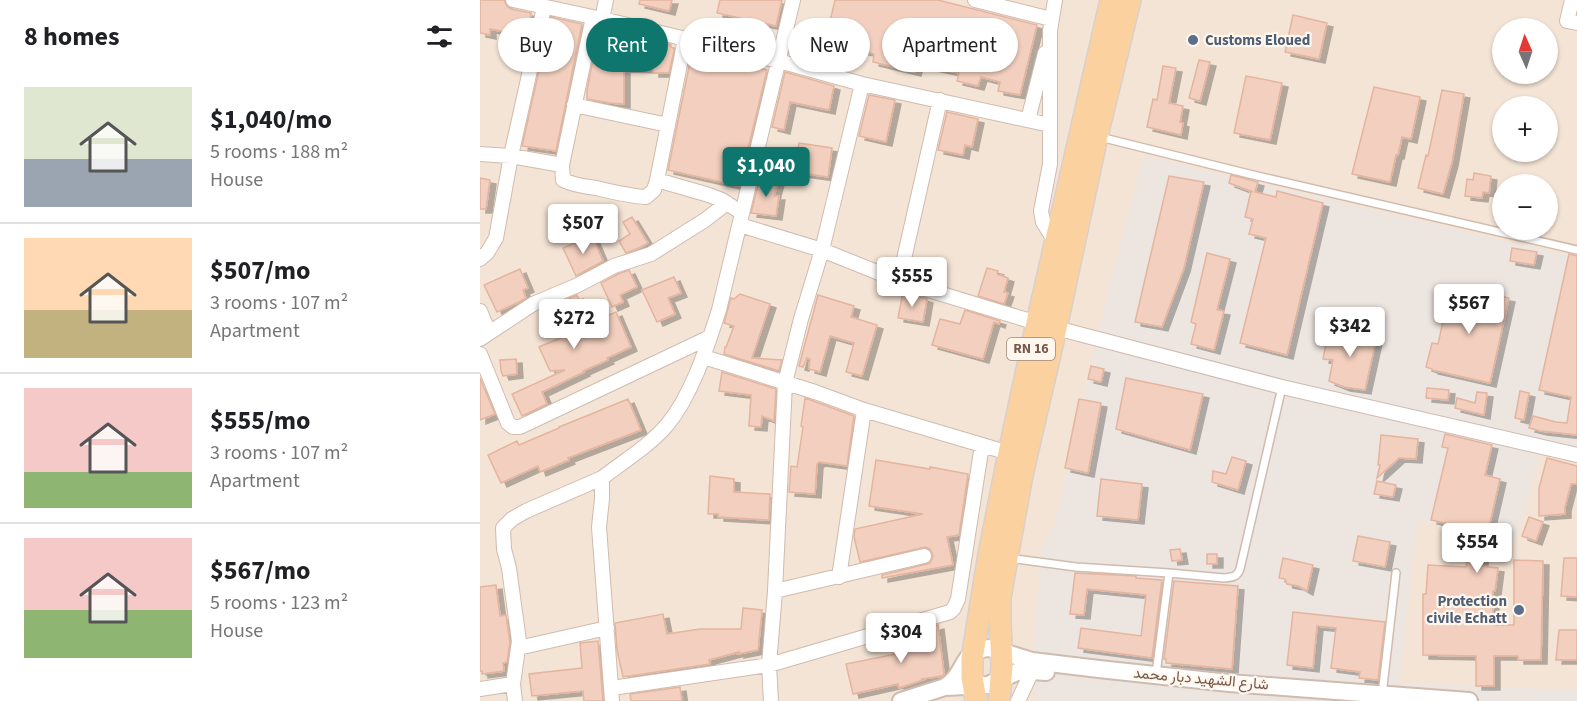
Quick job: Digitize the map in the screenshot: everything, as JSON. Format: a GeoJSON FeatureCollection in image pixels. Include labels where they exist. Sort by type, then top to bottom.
{"type":"FeatureCollection","features":[{"type":"Feature","properties":{"kind":"main road","name":"RN 16"},"geometry":{"type":"LineString","coordinates":[[999,701],[1002,679],[1000,598],[1025,464],[1056,243],[1111,0]]}},
{"type":"Feature","properties":{"kind":"main road","name":"RN 16"},"geometry":{"type":"LineString","coordinates":[[974,694],[973,652],[1009,453],[1098,136],[1130,0]]}},
{"type":"Feature","properties":{"kind":"street"},"geometry":{"type":"LineString","coordinates":[[522,1],[597,18],[606,0]]}},
{"type":"Feature","properties":{"kind":"street"},"geometry":{"type":"LineString","coordinates":[[515,701],[513,684],[519,641],[515,604],[504,549],[503,528],[512,519],[526,511],[602,478],[644,447],[667,424],[683,401],[704,357],[719,310],[793,0]]}},
{"type":"Feature","properties":{"kind":"street"},"geometry":{"type":"LineString","coordinates":[[975,0],[1051,25]]}},
{"type":"Feature","properties":{"kind":"street"},"geometry":{"type":"LineString","coordinates":[[1028,120],[1055,0]]}},
{"type":"Feature","properties":{"kind":"street"},"geometry":{"type":"LineString","coordinates":[[1572,0],[1567,21],[1577,23]]}},
{"type":"Feature","properties":{"kind":"street"},"geometry":{"type":"LineString","coordinates":[[480,259],[487,253],[496,238],[511,156],[544,7]]}},
{"type":"Feature","properties":{"kind":"street"},"geometry":{"type":"LineString","coordinates":[[1051,25],[1050,164],[1041,215],[1056,243]]}},
{"type":"Feature","properties":{"kind":"street"},"geometry":{"type":"LineString","coordinates":[[586,60],[562,165],[563,180],[576,186],[627,196],[646,197],[654,190],[657,180],[680,64]]}},
{"type":"Feature","properties":{"kind":"street"},"geometry":{"type":"LineString","coordinates":[[776,60],[862,84],[1050,125]]}},
{"type":"Feature","properties":{"kind":"street"},"geometry":{"type":"LineString","coordinates":[[771,701],[770,665],[776,591],[785,383],[822,250],[862,84]]}},
{"type":"Feature","properties":{"kind":"street"},"geometry":{"type":"LineString","coordinates":[[899,280],[940,100]]}},
{"type":"Feature","properties":{"kind":"street"},"geometry":{"type":"LineString","coordinates":[[574,105],[668,125]]}},
{"type":"Feature","properties":{"kind":"street"},"geometry":{"type":"LineString","coordinates":[[480,154],[511,156],[562,165]]}},
{"type":"Feature","properties":{"kind":"street"},"geometry":{"type":"LineString","coordinates":[[657,180],[709,195],[727,203],[741,219],[899,280],[1046,326],[1282,387],[1577,455]]}},
{"type":"Feature","properties":{"kind":"street"},"geometry":{"type":"LineString","coordinates":[[480,310],[485,336],[534,304],[615,266],[651,254],[705,220],[727,203]]}},
{"type":"Feature","properties":{"kind":"street"},"geometry":{"type":"LineString","coordinates":[[480,354],[508,423],[513,427],[520,427],[710,337]]}},
{"type":"Feature","properties":{"kind":"street"},"geometry":{"type":"LineString","coordinates":[[704,357],[864,410],[1009,453]]}},
{"type":"Feature","properties":{"kind":"street"},"geometry":{"type":"LineString","coordinates":[[839,577],[864,410]]}},
{"type":"Feature","properties":{"kind":"street"},"geometry":{"type":"LineString","coordinates":[[602,478],[599,527],[612,695],[770,665],[950,612],[958,598],[982,445]]}},
{"type":"Feature","properties":{"kind":"street"},"geometry":{"type":"LineString","coordinates":[[776,591],[924,556]]}},
{"type":"Feature","properties":{"kind":"street"},"geometry":{"type":"LineString","coordinates":[[518,648],[607,628]]}},
{"type":"Feature","properties":{"kind":"street","name":"شارع الشهيد دبار محمد"},"geometry":{"type":"LineString","coordinates":[[973,652],[996,649],[1032,661],[1099,674],[1364,701]]}},
{"type":"Feature","properties":{"kind":"street"},"geometry":{"type":"LineString","coordinates":[[945,687],[956,680],[965,661],[973,652]]}},
{"type":"Feature","properties":{"kind":"street"},"geometry":{"type":"LineString","coordinates":[[1018,701],[1032,671]]}},
{"type":"Feature","properties":{"kind":"street","name":"شارع الشهيد دبار محمد"},"geometry":{"type":"LineString","coordinates":[[901,701],[945,687],[974,694],[1017,672],[1032,671],[1156,675],[1229,683],[1468,701]]}},
{"type":"Feature","properties":{"kind":"street"},"geometry":{"type":"LineString","coordinates":[[480,689],[513,684]]}},
{"type":"Feature","properties":{"kind":"lane"},"geometry":{"type":"LineString","coordinates":[[1098,136],[1249,174],[1577,250]]}},
{"type":"Feature","properties":{"kind":"lane"},"geometry":{"type":"LineString","coordinates":[[1007,558],[1076,567],[1224,578],[1238,574],[1282,387]]}},
{"type":"Feature","properties":{"kind":"lane"},"geometry":{"type":"LineString","coordinates":[[1156,675],[1169,573]]}},
{"type":"Feature","properties":{"kind":"lane"},"geometry":{"type":"LineString","coordinates":[[1382,695],[1396,573]]}},
{"type":"Feature","properties":{"kind":"shaded area"},"geometry":{"type":"Polygon","coordinates":[[[480,0],[1577,0],[1577,701],[480,701],[480,0]]]}},
{"type":"Feature","properties":{"kind":"shaded area"},"geometry":{"type":"Polygon","coordinates":[[[1143,156],[1492,238],[1492,240],[1577,258],[1577,462],[1540,453],[1516,542],[1488,532],[1418,521],[1399,683],[1577,690],[1577,701],[1036,701],[1034,644],[1041,554],[1056,519],[1104,309],[1143,156]]]}},
{"type":"Feature","properties":{"kind":"building"},"geometry":{"type":"Polygon","coordinates":[[[480,0],[504,0],[511,9],[531,13],[530,18],[498,18],[498,30],[490,29],[490,35],[480,33],[480,0]]]}},
{"type":"Feature","properties":{"kind":"building"},"geometry":{"type":"Polygon","coordinates":[[[640,0],[672,0],[669,11],[639,4],[640,0]]]}},
{"type":"Feature","properties":{"kind":"building"},"geometry":{"type":"Polygon","coordinates":[[[720,0],[782,0],[776,26],[776,18],[740,18],[717,13],[720,0]]]}},
{"type":"Feature","properties":{"kind":"building"},"geometry":{"type":"Polygon","coordinates":[[[835,0],[938,0],[1009,18],[882,18],[882,64],[873,62],[874,54],[870,53],[870,18],[831,18],[835,0]]]}},
{"type":"Feature","properties":{"kind":"building"},"geometry":{"type":"Polygon","coordinates":[[[1293,15],[1327,23],[1319,59],[1285,52],[1293,15]]]}},
{"type":"Feature","properties":{"kind":"building"},"geometry":{"type":"Polygon","coordinates":[[[1018,20],[1037,25],[1020,95],[998,91],[1000,82],[981,77],[978,86],[957,81],[959,73],[954,72],[1018,72],[1018,20]]]}},
{"type":"Feature","properties":{"kind":"building"},"geometry":{"type":"Polygon","coordinates":[[[574,22],[582,24],[574,63],[574,22]]]}},
{"type":"Feature","properties":{"kind":"building"},"geometry":{"type":"Polygon","coordinates":[[[668,44],[671,45],[674,51],[669,73],[653,73],[668,72],[668,44]]]}},
{"type":"Feature","properties":{"kind":"building"},"geometry":{"type":"Polygon","coordinates":[[[1199,60],[1210,62],[1200,101],[1189,98],[1199,60]]]}},
{"type":"Feature","properties":{"kind":"building"},"geometry":{"type":"Polygon","coordinates":[[[1163,66],[1176,68],[1169,103],[1183,106],[1180,122],[1183,123],[1181,135],[1147,127],[1153,99],[1157,100],[1163,66]]]}},
{"type":"Feature","properties":{"kind":"building"},"geometry":{"type":"Polygon","coordinates":[[[539,72],[572,72],[556,151],[522,146],[539,72]]]}},
{"type":"Feature","properties":{"kind":"building"},"geometry":{"type":"Polygon","coordinates":[[[591,72],[624,72],[624,104],[587,99],[591,72]]]}},
{"type":"Feature","properties":{"kind":"building"},"geometry":{"type":"Polygon","coordinates":[[[688,72],[767,72],[739,186],[668,170],[688,72]]]}},
{"type":"Feature","properties":{"kind":"building"},"geometry":{"type":"Polygon","coordinates":[[[785,72],[834,86],[829,110],[790,102],[784,130],[772,127],[785,72]]]}},
{"type":"Feature","properties":{"kind":"building"},"geometry":{"type":"Polygon","coordinates":[[[1246,76],[1282,83],[1270,140],[1234,133],[1246,76]]]}},
{"type":"Feature","properties":{"kind":"building"},"geometry":{"type":"Polygon","coordinates":[[[1374,87],[1420,97],[1411,139],[1402,137],[1390,182],[1352,174],[1374,87]]]}},
{"type":"Feature","properties":{"kind":"building"},"geometry":{"type":"Polygon","coordinates":[[[1442,90],[1464,94],[1452,162],[1443,194],[1418,188],[1426,155],[1428,156],[1442,90]]]}},
{"type":"Feature","properties":{"kind":"building"},"geometry":{"type":"Polygon","coordinates":[[[869,95],[895,100],[886,142],[859,136],[869,95]]]}},
{"type":"Feature","properties":{"kind":"building"},"geometry":{"type":"Polygon","coordinates":[[[947,112],[978,119],[972,147],[965,145],[963,155],[938,150],[947,112]]]}},
{"type":"Feature","properties":{"kind":"building"},"geometry":{"type":"Polygon","coordinates":[[[799,143],[832,148],[828,177],[794,172],[799,143]]]}},
{"type":"Feature","properties":{"kind":"building"},"geometry":{"type":"Polygon","coordinates":[[[1474,173],[1491,176],[1489,193],[1483,192],[1482,198],[1465,196],[1467,179],[1473,180],[1474,173]]]}},
{"type":"Feature","properties":{"kind":"building"},"geometry":{"type":"Polygon","coordinates":[[[1231,175],[1258,182],[1255,192],[1276,197],[1277,191],[1323,203],[1287,355],[1240,343],[1266,238],[1249,234],[1253,219],[1245,217],[1251,191],[1229,183],[1231,175]]]}},
{"type":"Feature","properties":{"kind":"building"},"geometry":{"type":"Polygon","coordinates":[[[1169,176],[1204,182],[1184,268],[1162,327],[1135,322],[1169,176]]]}},
{"type":"Feature","properties":{"kind":"building"},"geometry":{"type":"Polygon","coordinates":[[[760,177],[778,181],[774,196],[779,196],[776,216],[751,213],[760,177]]]}},
{"type":"Feature","properties":{"kind":"building"},"geometry":{"type":"Polygon","coordinates":[[[480,178],[490,180],[486,209],[480,209],[480,178]]]}},
{"type":"Feature","properties":{"kind":"building"},"geometry":{"type":"Polygon","coordinates":[[[632,217],[648,243],[626,253],[619,241],[630,234],[623,222],[632,217]]]}},
{"type":"Feature","properties":{"kind":"building"},"geometry":{"type":"Polygon","coordinates":[[[592,235],[603,261],[576,276],[563,248],[592,235]]]}},
{"type":"Feature","properties":{"kind":"building"},"geometry":{"type":"Polygon","coordinates":[[[1512,248],[1537,252],[1534,265],[1510,261],[1512,248]]]}},
{"type":"Feature","properties":{"kind":"building"},"geometry":{"type":"Polygon","coordinates":[[[1207,253],[1230,259],[1217,310],[1224,311],[1214,350],[1191,344],[1196,324],[1191,322],[1207,253]]]}},
{"type":"Feature","properties":{"kind":"building"},"geometry":{"type":"Polygon","coordinates":[[[1569,254],[1577,256],[1577,435],[1529,428],[1533,416],[1567,423],[1571,397],[1539,390],[1569,254]]]}},
{"type":"Feature","properties":{"kind":"building"},"geometry":{"type":"Polygon","coordinates":[[[987,268],[998,271],[997,274],[1008,278],[1004,292],[1008,293],[1004,304],[978,296],[987,268]]]}},
{"type":"Feature","properties":{"kind":"building"},"geometry":{"type":"Polygon","coordinates":[[[520,269],[528,288],[523,290],[526,298],[497,312],[484,285],[520,269]]]}},
{"type":"Feature","properties":{"kind":"building"},"geometry":{"type":"Polygon","coordinates":[[[629,270],[637,287],[620,295],[623,302],[612,307],[601,283],[629,270]]]}},
{"type":"Feature","properties":{"kind":"building"},"geometry":{"type":"Polygon","coordinates":[[[674,277],[681,293],[668,298],[675,314],[657,322],[642,290],[674,277]]]}},
{"type":"Feature","properties":{"kind":"building"},"geometry":{"type":"Polygon","coordinates":[[[1451,285],[1509,298],[1490,383],[1426,367],[1432,343],[1438,344],[1451,285]]]}},
{"type":"Feature","properties":{"kind":"building"},"geometry":{"type":"Polygon","coordinates":[[[903,292],[927,299],[923,322],[898,318],[903,292]]]}},
{"type":"Feature","properties":{"kind":"building"},"geometry":{"type":"Polygon","coordinates":[[[740,294],[770,304],[752,358],[782,360],[779,371],[724,354],[734,326],[724,323],[731,298],[734,299],[740,294]]]}},
{"type":"Feature","properties":{"kind":"building"},"geometry":{"type":"Polygon","coordinates":[[[577,295],[589,324],[616,312],[631,347],[542,392],[547,404],[522,416],[512,394],[565,370],[550,371],[539,347],[565,336],[552,306],[577,295]]]}},
{"type":"Feature","properties":{"kind":"building"},"geometry":{"type":"Polygon","coordinates":[[[818,295],[854,306],[851,317],[877,325],[862,376],[846,372],[854,343],[830,336],[820,372],[809,369],[810,359],[807,358],[803,367],[799,366],[818,295]]]}},
{"type":"Feature","properties":{"kind":"building"},"geometry":{"type":"Polygon","coordinates":[[[965,310],[1000,321],[999,324],[994,322],[983,359],[932,345],[940,319],[960,324],[965,310]]]}},
{"type":"Feature","properties":{"kind":"building"},"geometry":{"type":"Polygon","coordinates":[[[1338,325],[1353,328],[1354,335],[1376,340],[1365,390],[1344,387],[1329,381],[1333,360],[1323,359],[1327,338],[1336,339],[1338,325]]]}},
{"type":"Feature","properties":{"kind":"building"},"geometry":{"type":"Polygon","coordinates":[[[516,359],[517,374],[503,376],[500,360],[516,359]]]}},
{"type":"Feature","properties":{"kind":"building"},"geometry":{"type":"Polygon","coordinates":[[[1091,366],[1104,369],[1101,382],[1088,379],[1091,366]]]}},
{"type":"Feature","properties":{"kind":"building"},"geometry":{"type":"Polygon","coordinates":[[[722,372],[776,389],[774,421],[762,416],[761,427],[749,426],[751,395],[719,391],[722,372]]]}},
{"type":"Feature","properties":{"kind":"building"},"geometry":{"type":"Polygon","coordinates":[[[480,378],[495,414],[480,420],[480,378]]]}},
{"type":"Feature","properties":{"kind":"building"},"geometry":{"type":"Polygon","coordinates":[[[1126,378],[1203,394],[1190,450],[1116,429],[1126,378]]]}},
{"type":"Feature","properties":{"kind":"building"},"geometry":{"type":"Polygon","coordinates":[[[1427,388],[1449,390],[1448,400],[1426,398],[1427,388]]]}},
{"type":"Feature","properties":{"kind":"building"},"geometry":{"type":"Polygon","coordinates":[[[1520,391],[1529,393],[1524,420],[1515,418],[1520,391]]]}},
{"type":"Feature","properties":{"kind":"building"},"geometry":{"type":"Polygon","coordinates":[[[1477,392],[1487,393],[1484,415],[1455,408],[1457,398],[1475,403],[1477,392]]]}},
{"type":"Feature","properties":{"kind":"building"},"geometry":{"type":"Polygon","coordinates":[[[805,398],[854,416],[847,466],[819,462],[815,494],[789,492],[791,466],[797,467],[805,398]]]}},
{"type":"Feature","properties":{"kind":"building"},"geometry":{"type":"Polygon","coordinates":[[[628,399],[641,430],[568,458],[569,460],[540,472],[538,466],[501,483],[488,455],[517,441],[519,445],[628,399]]]}},
{"type":"Feature","properties":{"kind":"building"},"geometry":{"type":"Polygon","coordinates":[[[1079,399],[1101,403],[1088,473],[1065,468],[1079,399]]]}},
{"type":"Feature","properties":{"kind":"building"},"geometry":{"type":"Polygon","coordinates":[[[1445,434],[1492,445],[1485,475],[1500,479],[1481,566],[1498,568],[1495,591],[1493,591],[1493,625],[1514,625],[1514,560],[1543,561],[1541,660],[1518,660],[1518,656],[1494,656],[1494,686],[1476,686],[1476,656],[1423,655],[1423,594],[1426,594],[1428,565],[1466,567],[1472,529],[1431,520],[1448,448],[1442,447],[1445,434]]]}},
{"type":"Feature","properties":{"kind":"building"},"geometry":{"type":"Polygon","coordinates":[[[1381,435],[1418,439],[1416,459],[1399,458],[1377,478],[1380,465],[1378,465],[1381,435]]]}},
{"type":"Feature","properties":{"kind":"building"},"geometry":{"type":"Polygon","coordinates":[[[1232,457],[1246,461],[1238,490],[1212,482],[1213,471],[1226,474],[1232,457]]]}},
{"type":"Feature","properties":{"kind":"building"},"geometry":{"type":"Polygon","coordinates":[[[1547,458],[1577,466],[1577,484],[1571,484],[1565,514],[1539,516],[1539,488],[1547,458]]]}},
{"type":"Feature","properties":{"kind":"building"},"geometry":{"type":"Polygon","coordinates":[[[876,460],[968,474],[959,535],[947,537],[953,565],[882,578],[882,575],[930,563],[933,555],[926,547],[860,562],[854,537],[855,529],[923,514],[869,506],[876,460]]]}},
{"type":"Feature","properties":{"kind":"building"},"geometry":{"type":"Polygon","coordinates":[[[710,476],[734,479],[734,492],[770,494],[769,520],[718,517],[718,514],[708,514],[710,476]]]}},
{"type":"Feature","properties":{"kind":"building"},"geometry":{"type":"Polygon","coordinates":[[[1101,479],[1142,484],[1138,520],[1097,516],[1101,479]]]}},
{"type":"Feature","properties":{"kind":"building"},"geometry":{"type":"Polygon","coordinates":[[[1377,481],[1396,485],[1393,497],[1374,494],[1377,481]]]}},
{"type":"Feature","properties":{"kind":"building"},"geometry":{"type":"Polygon","coordinates":[[[1529,517],[1543,522],[1536,541],[1522,536],[1529,517]]]}},
{"type":"Feature","properties":{"kind":"building"},"geometry":{"type":"Polygon","coordinates":[[[1358,536],[1390,542],[1385,567],[1353,561],[1358,536]]]}},
{"type":"Feature","properties":{"kind":"building"},"geometry":{"type":"Polygon","coordinates":[[[1180,549],[1182,560],[1172,561],[1170,550],[1180,549]]]}},
{"type":"Feature","properties":{"kind":"building"},"geometry":{"type":"Polygon","coordinates":[[[1207,554],[1217,554],[1217,564],[1207,564],[1207,554]]]}},
{"type":"Feature","properties":{"kind":"building"},"geometry":{"type":"Polygon","coordinates":[[[1283,558],[1313,565],[1307,591],[1287,584],[1285,579],[1279,578],[1283,558]]]}},
{"type":"Feature","properties":{"kind":"building"},"geometry":{"type":"Polygon","coordinates":[[[1564,558],[1577,558],[1577,597],[1561,596],[1564,558]]]}},
{"type":"Feature","properties":{"kind":"building"},"geometry":{"type":"Polygon","coordinates":[[[1075,573],[1136,576],[1136,578],[1162,580],[1152,658],[1078,648],[1081,628],[1141,636],[1146,595],[1087,589],[1084,615],[1070,614],[1075,573]]]}},
{"type":"Feature","properties":{"kind":"building"},"geometry":{"type":"Polygon","coordinates":[[[1174,581],[1238,586],[1232,669],[1166,663],[1164,659],[1174,581]]]}},
{"type":"Feature","properties":{"kind":"building"},"geometry":{"type":"Polygon","coordinates":[[[496,585],[500,616],[506,615],[510,643],[507,662],[503,663],[504,671],[482,674],[480,671],[480,587],[496,585]]]}},
{"type":"Feature","properties":{"kind":"building"},"geometry":{"type":"Polygon","coordinates":[[[743,608],[762,610],[758,650],[738,654],[739,652],[709,660],[710,664],[623,677],[617,650],[615,623],[663,614],[667,634],[700,629],[741,629],[743,608]]]}},
{"type":"Feature","properties":{"kind":"building"},"geometry":{"type":"Polygon","coordinates":[[[1293,612],[1385,622],[1378,680],[1359,678],[1360,672],[1331,668],[1336,628],[1317,626],[1313,668],[1287,665],[1293,612]]]}},
{"type":"Feature","properties":{"kind":"building"},"geometry":{"type":"Polygon","coordinates":[[[938,625],[944,674],[942,676],[922,679],[899,688],[898,684],[853,694],[846,664],[901,653],[900,636],[938,625]]]}},
{"type":"Feature","properties":{"kind":"building"},"geometry":{"type":"Polygon","coordinates":[[[1559,630],[1577,630],[1577,660],[1556,660],[1559,630]]]}},
{"type":"Feature","properties":{"kind":"building"},"geometry":{"type":"Polygon","coordinates":[[[598,641],[603,701],[584,701],[583,691],[532,696],[529,674],[582,668],[580,643],[598,641]]]}},
{"type":"Feature","properties":{"kind":"building"},"geometry":{"type":"Polygon","coordinates":[[[680,687],[682,701],[631,701],[630,694],[680,687]]]}},
{"type":"Feature","properties":{"kind":"place","name":"Customs Eloued"},"geometry":{"type":"Point","coordinates":[1193,40]}},
{"type":"Feature","properties":{"kind":"place","name":"Protection civile Echatt"},"geometry":{"type":"Point","coordinates":[1519,610]}}]}
